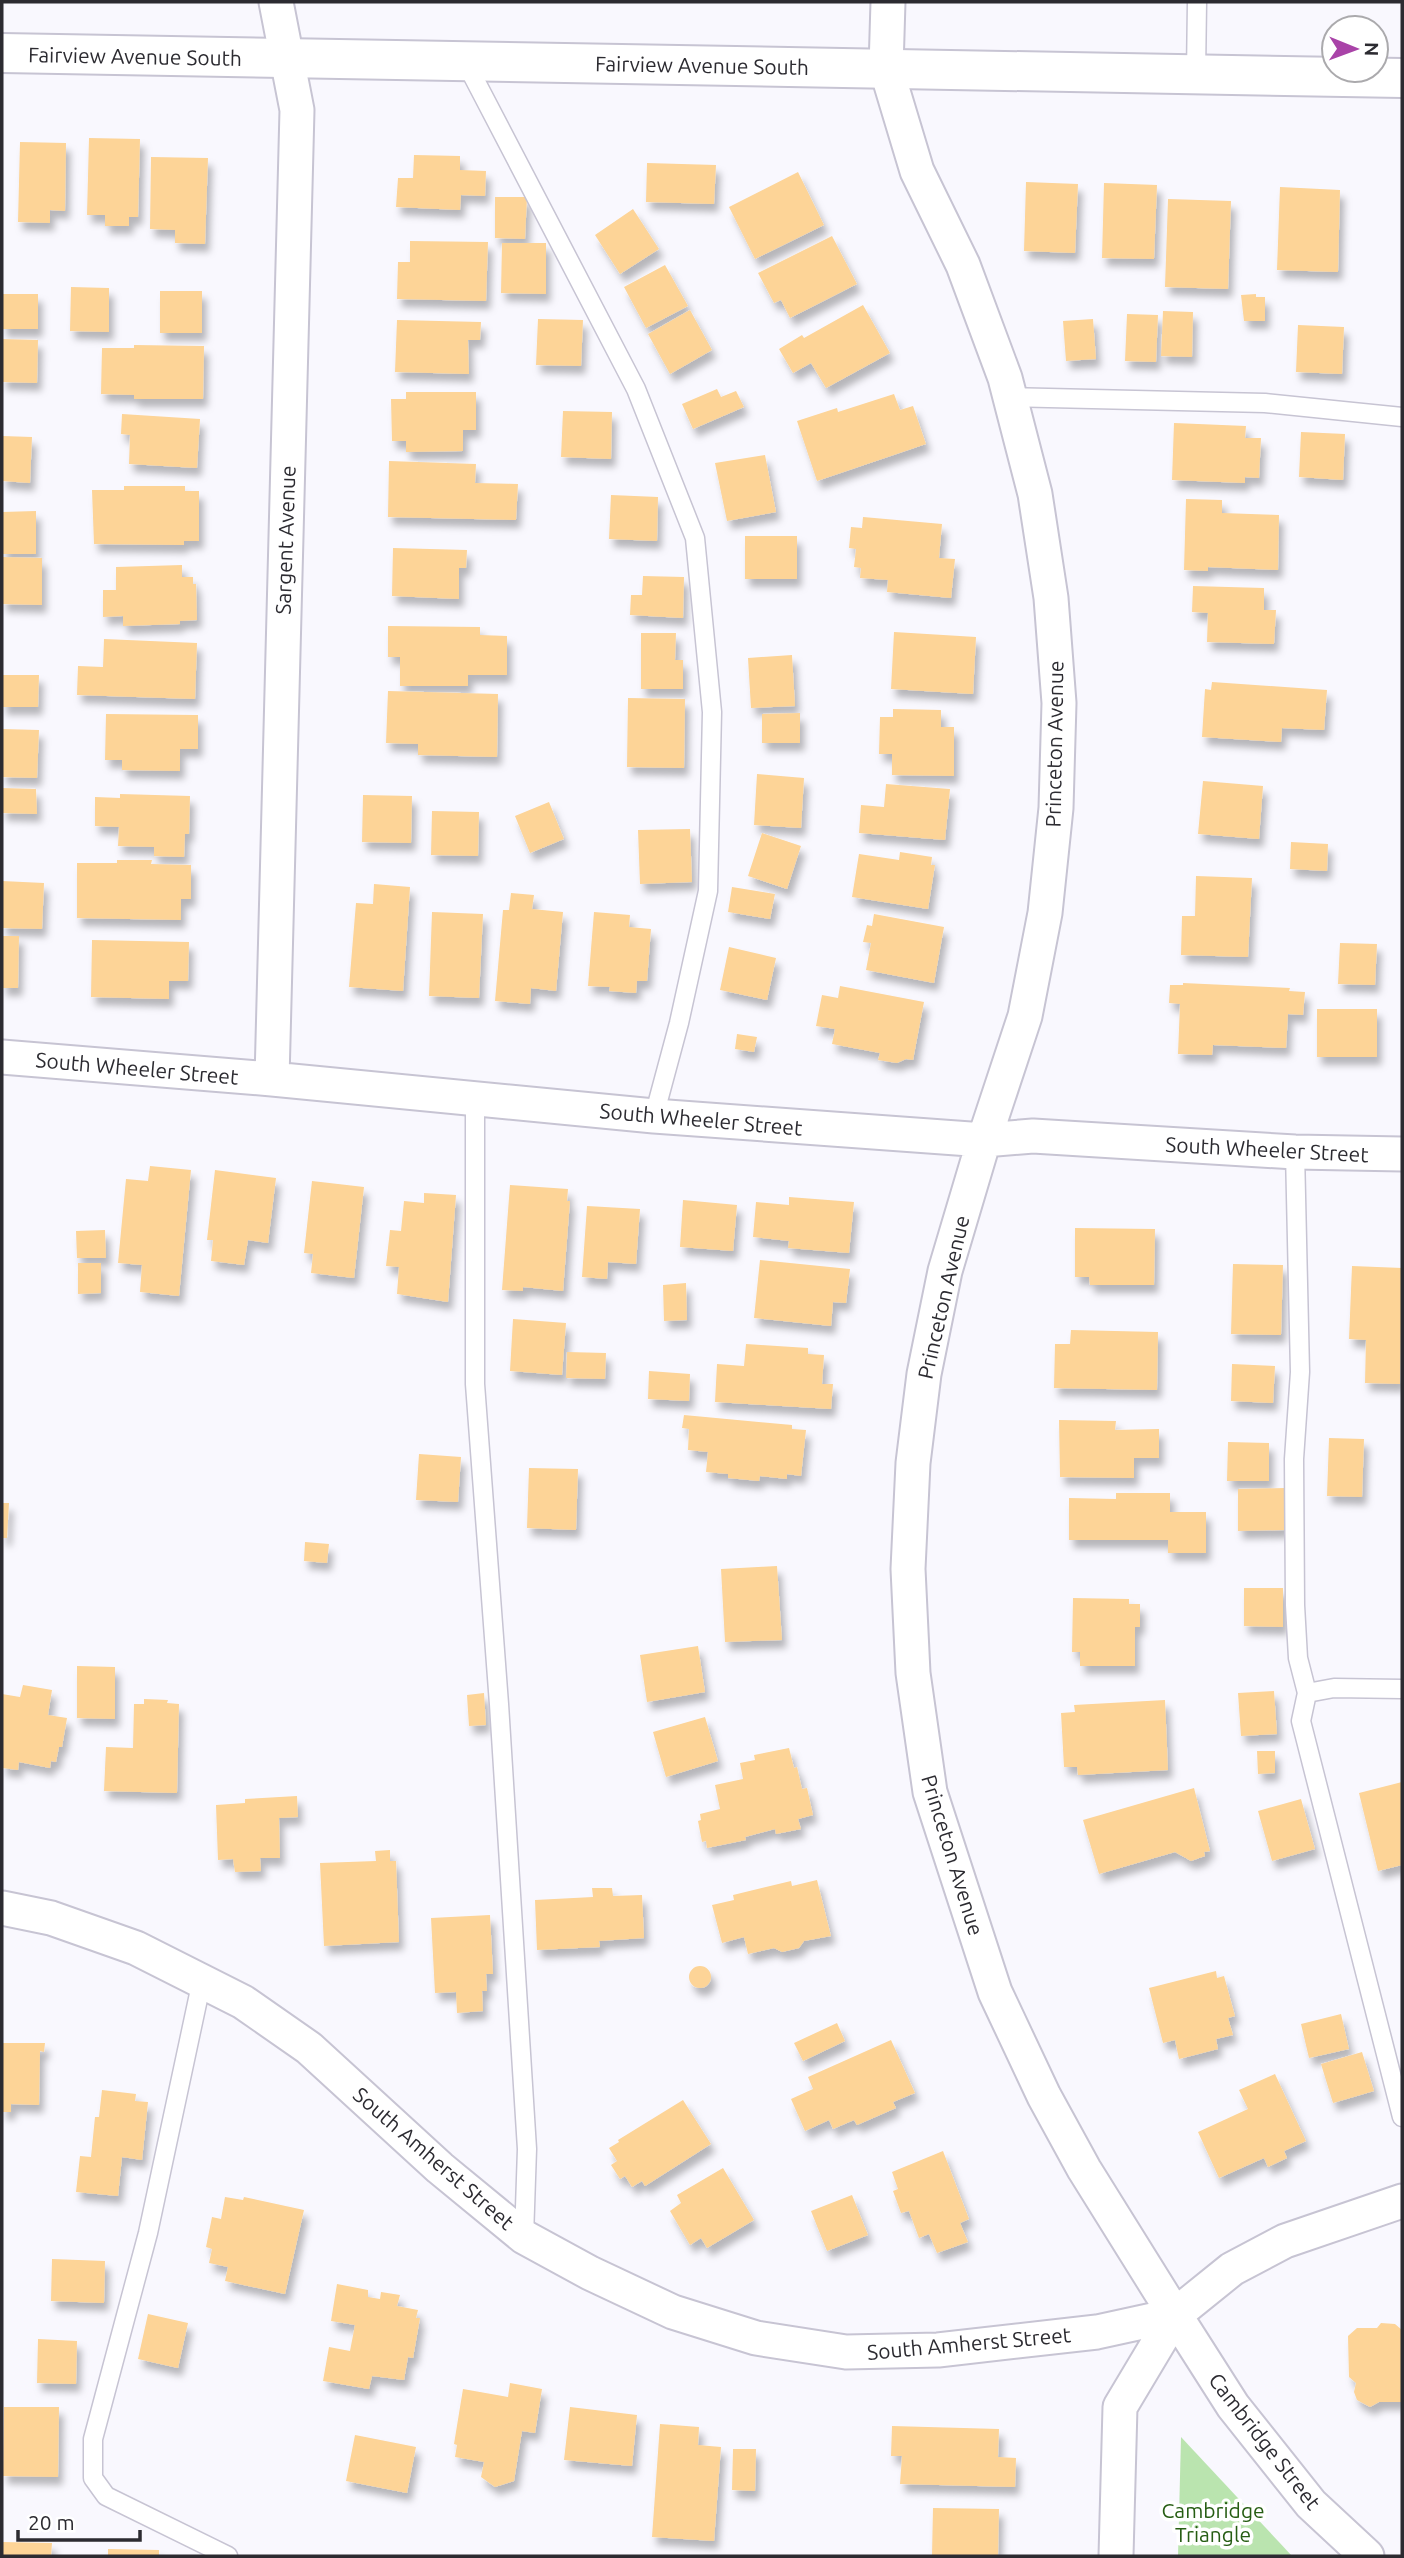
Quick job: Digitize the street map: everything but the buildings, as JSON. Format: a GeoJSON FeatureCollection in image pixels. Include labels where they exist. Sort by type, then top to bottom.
{"type":"FeatureCollection","features":[{"type":"Feature","properties":{"kind":"street","name":"Sargent Avenue"},"geometry":{"type":"LineString","coordinates":[[272,1079],[297,110],[276,2]]}},
{"type":"Feature","properties":{"kind":"street","name":"Princeton Avenue"},"geometry":{"type":"LineString","coordinates":[[888,2],[887,68],[917,171],[963,265],[1010,397],[1035,494],[1051,598],[1059,703],[1056,808],[1045,913],[1025,1016],[945,1271],[924,1374],[913,1463],[908,1569],[913,1673],[930,1792],[995,1992],[1044,2096],[1084,2169],[1175,2315]]}},
{"type":"Feature","properties":{"kind":"street","name":"Fairview Avenue South"},"geometry":{"type":"LineString","coordinates":[[2,53],[1402,78]]}},
{"type":"Feature","properties":{"kind":"street","name":"South Wheeler Street"},"geometry":{"type":"LineString","coordinates":[[2,1057],[272,1079],[654,1116],[984,1140],[1033,1136],[1295,1152],[1402,1154]]}},
{"type":"Feature","properties":{"kind":"street","name":"South Amherst Street"},"geometry":{"type":"LineString","coordinates":[[2,1908],[51,1918],[136,1948],[243,2003],[309,2048],[440,2168],[524,2237],[590,2273],[673,2312],[757,2338],[846,2352],[938,2350],[1097,2332],[1175,2315],[1232,2269],[1286,2241],[1402,2201]]}},
{"type":"Feature","properties":{"kind":"street"},"geometry":{"type":"LineString","coordinates":[[1116,2556],[1120,2407],[1175,2315]]}},
{"type":"Feature","properties":{"kind":"street","name":"Cambridge Street"},"geometry":{"type":"LineString","coordinates":[[1175,2315],[1233,2406],[1311,2504],[1367,2556]]}},
{"type":"Feature","properties":{"kind":"lane"},"geometry":{"type":"LineString","coordinates":[[1196,74],[1197,2]]}},
{"type":"Feature","properties":{"kind":"lane"},"geometry":{"type":"LineString","coordinates":[[466,61],[636,388],[695,538],[712,712],[708,891],[679,1023],[654,1116]]}},
{"type":"Feature","properties":{"kind":"lane"},"geometry":{"type":"LineString","coordinates":[[1010,397],[1265,403],[1402,417]]}},
{"type":"Feature","properties":{"kind":"lane"},"geometry":{"type":"LineString","coordinates":[[475,1099],[475,1384],[499,1704],[527,2149],[524,2237]]}},
{"type":"Feature","properties":{"kind":"lane"},"geometry":{"type":"LineString","coordinates":[[1295,1152],[1300,1359],[1294,1459],[1295,1605],[1298,1658],[1307,1693],[1301,1721],[1402,2117]]}},
{"type":"Feature","properties":{"kind":"lane"},"geometry":{"type":"LineString","coordinates":[[1307,1693],[1334,1688],[1402,1689]]}},
{"type":"Feature","properties":{"kind":"lane"},"geometry":{"type":"LineString","coordinates":[[202,1980],[148,2233],[93,2439],[93,2477],[106,2496],[228,2556]]}},
{"type":"Feature","properties":{"kind":"green space","name":"Cambridge Triangle"},"geometry":{"type":"Polygon","coordinates":[[[1181,2437],[1292,2556],[1178,2556],[1181,2437]]]}}]}
